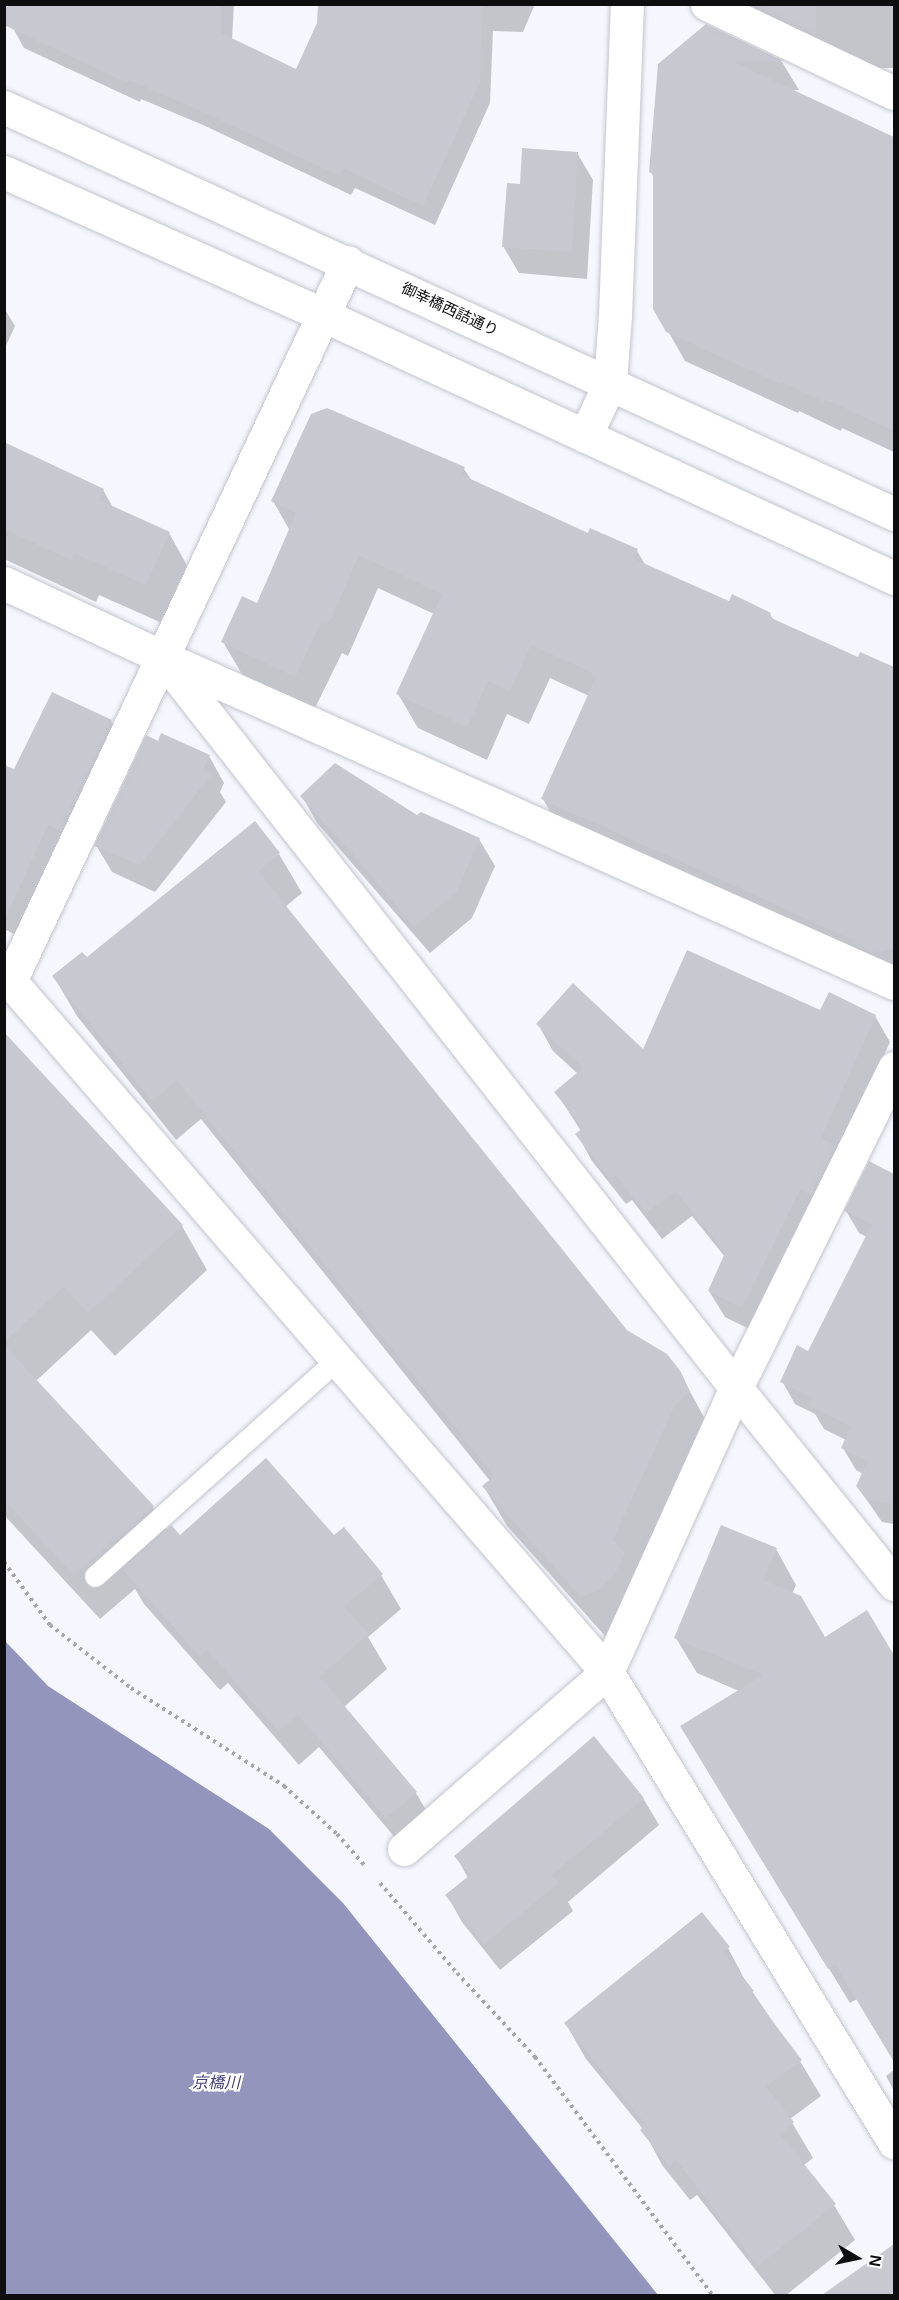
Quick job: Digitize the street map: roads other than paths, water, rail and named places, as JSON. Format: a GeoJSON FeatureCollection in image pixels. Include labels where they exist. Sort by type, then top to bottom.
{"type":"FeatureCollection","features":[{"type":"Feature","properties":{"kind":"street"},"geometry":{"type":"LineString","coordinates":[[585,436],[610,383],[615,315],[627,4]]}},
{"type":"Feature","properties":{"kind":"street"},"geometry":{"type":"LineString","coordinates":[[707,4],[894,93]]}},
{"type":"Feature","properties":{"kind":"street","name":"御幸橋西詰通り"},"geometry":{"type":"LineString","coordinates":[[4,106],[894,514]]}},
{"type":"Feature","properties":{"kind":"street"},"geometry":{"type":"LineString","coordinates":[[4,172],[323,315],[894,578]]}},
{"type":"Feature","properties":{"kind":"street"},"geometry":{"type":"LineString","coordinates":[[348,262],[162,657],[8,976],[608,1672],[894,2142]]}},
{"type":"Feature","properties":{"kind":"street"},"geometry":{"type":"LineString","coordinates":[[4,583],[162,657],[894,983]]}},
{"type":"Feature","properties":{"kind":"street"},"geometry":{"type":"LineString","coordinates":[[162,657],[736,1388],[890,1563]]}},
{"type":"Feature","properties":{"kind":"street"},"geometry":{"type":"LineString","coordinates":[[404,1849],[608,1672],[736,1388],[894,1068]]}},
{"type":"Feature","properties":{"kind":"lane"},"geometry":{"type":"LineString","coordinates":[[95,1576],[338,1359]]}},
{"type":"Feature","properties":{"kind":"water","name":"京橋川"},"geometry":{"type":"Polygon","coordinates":[[[5,1641],[48,1686],[269,1829],[343,1903],[658,2295],[5,2295],[5,1641]]]}}]}
